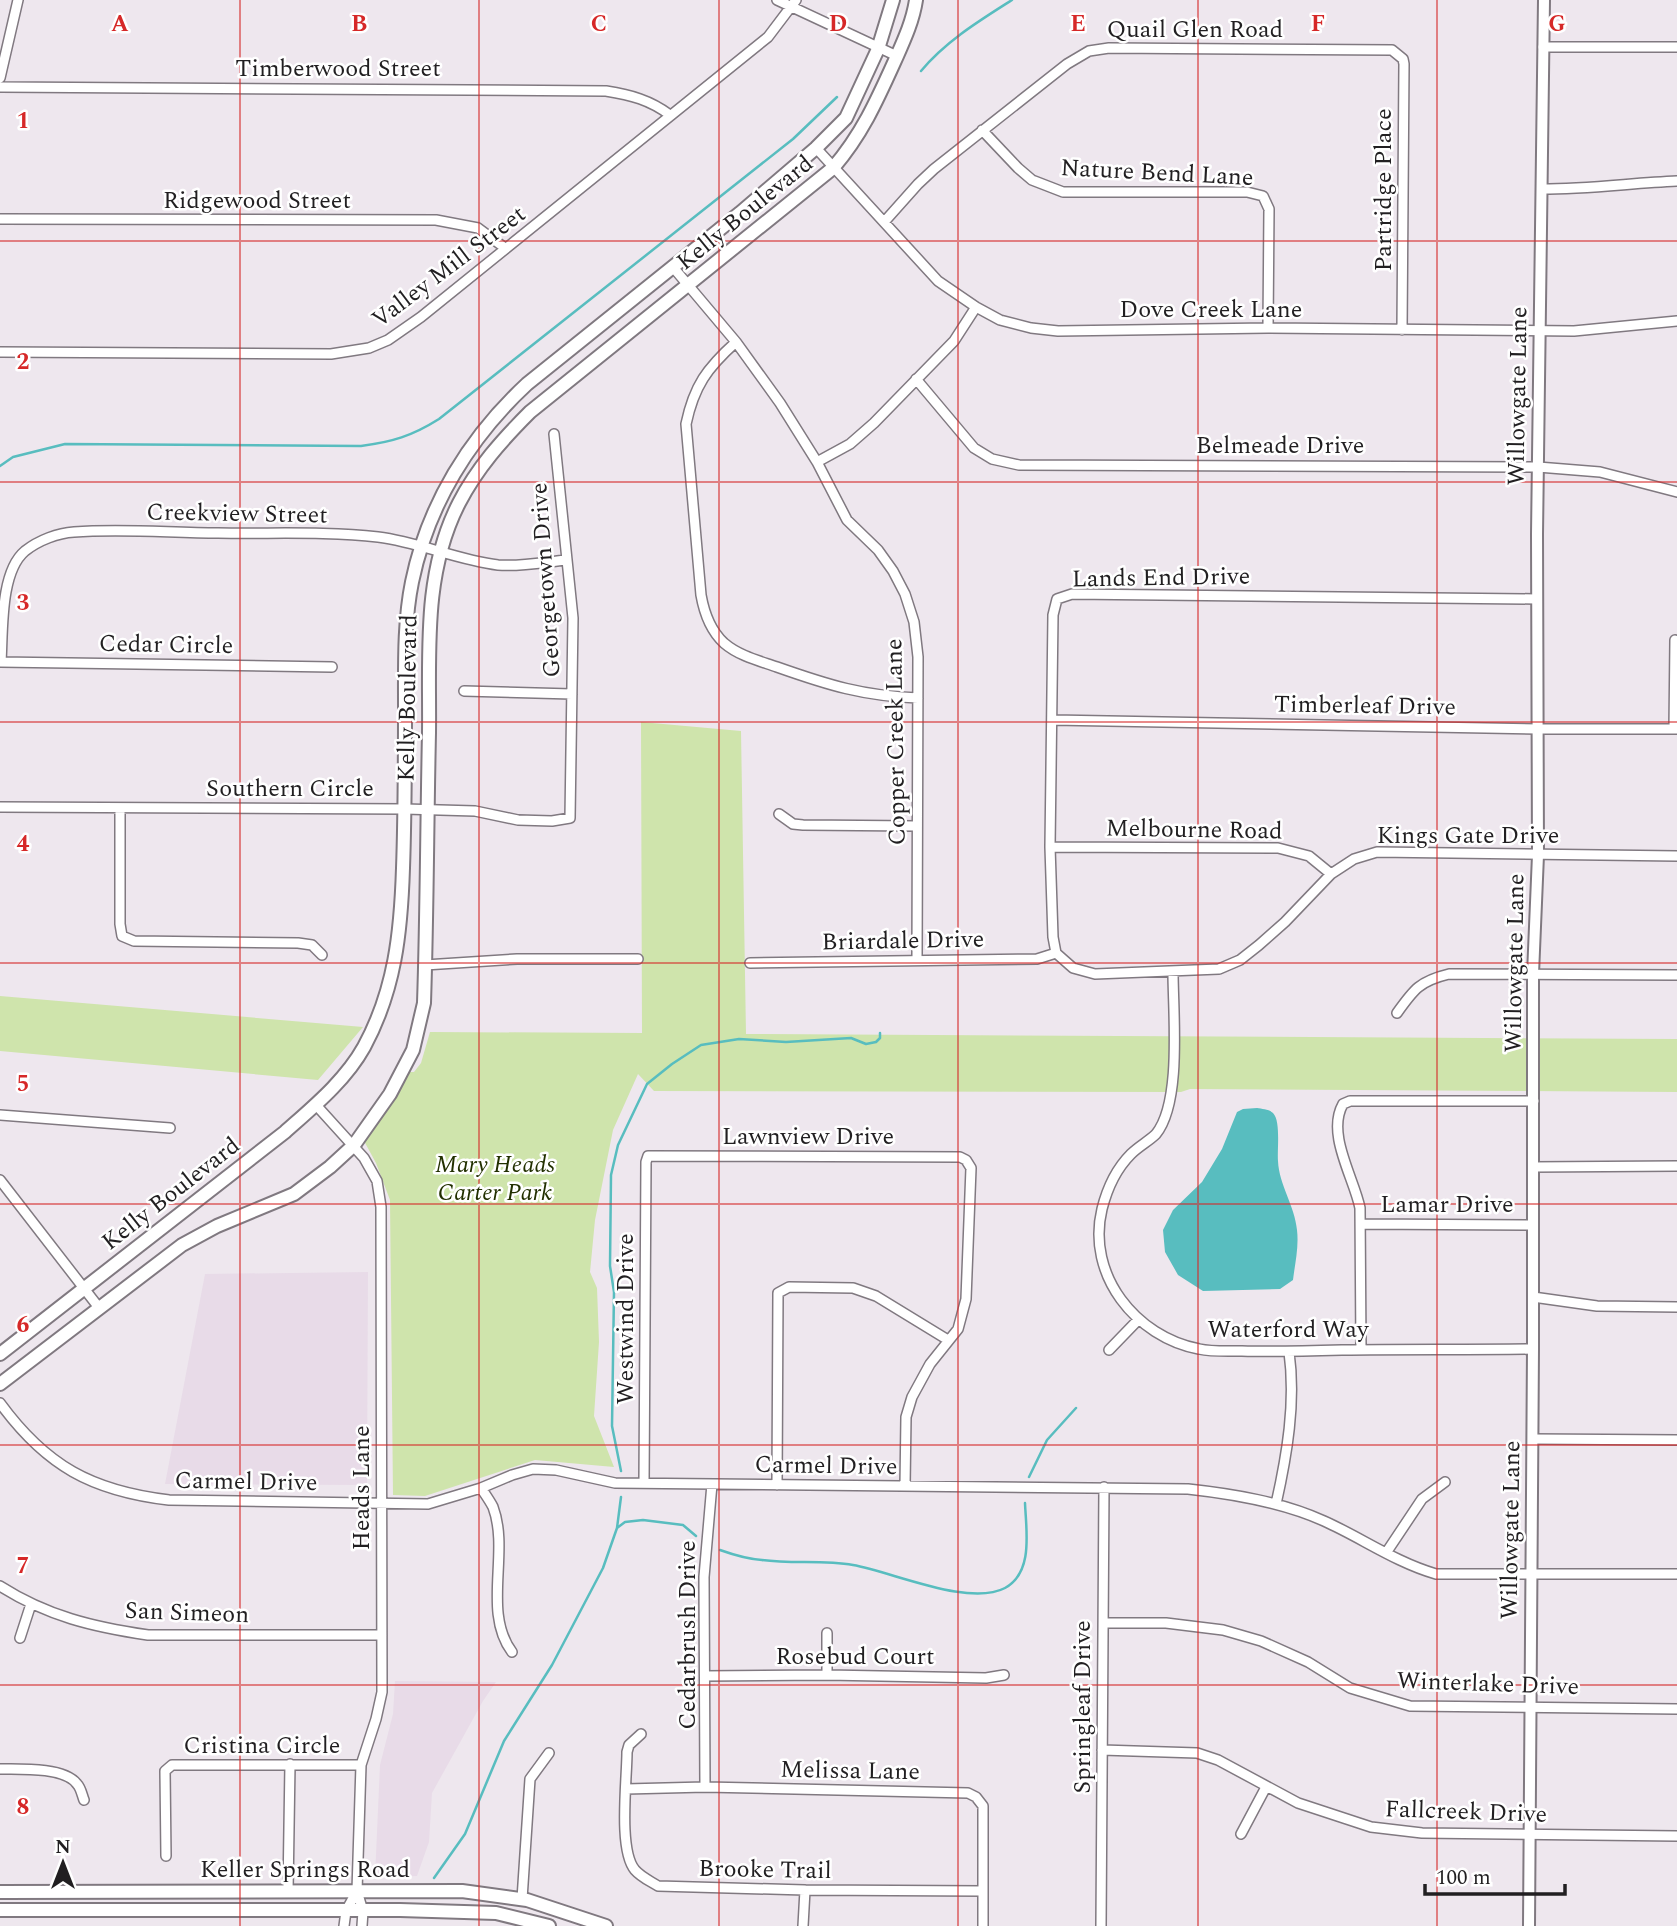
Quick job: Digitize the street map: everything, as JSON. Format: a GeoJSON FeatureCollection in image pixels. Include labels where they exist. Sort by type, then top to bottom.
{"type":"FeatureCollection","features":[{"type":"Feature","properties":{"kind":"main road","name":"Kelly Boulevard"},"geometry":{"type":"LineString","coordinates":[[0,1354],[231,1175],[316,1105],[362,1050],[386,997],[400,936],[405,808],[407,619],[411,584],[433,514],[461,460],[500,409],[816,148],[846,118],[878,49],[893,0]]}},
{"type":"Feature","properties":{"kind":"main road","name":"Kelly Boulevard"},"geometry":{"type":"LineString","coordinates":[[0,1384],[182,1245],[217,1226],[294,1194],[354,1145],[390,1094],[414,1050],[424,1003],[429,621],[441,551],[458,504],[488,456],[530,412],[833,168],[852,146],[867,122],[905,38],[916,0]]}},
{"type":"Feature","properties":{"kind":"main road","name":"Keller Springs Road"},"geometry":{"type":"LineString","coordinates":[[0,1892],[462,1891],[523,1899],[567,1911],[606,1926]]}},
{"type":"Feature","properties":{"kind":"main road"},"geometry":{"type":"LineString","coordinates":[[139,1892],[139,1910]]}},
{"type":"Feature","properties":{"kind":"main road","name":"Keller Springs Road"},"geometry":{"type":"LineString","coordinates":[[0,1910],[496,1913],[549,1926]]}},
{"type":"Feature","properties":{"kind":"street"},"geometry":{"type":"LineString","coordinates":[[0,78],[18,0]]}},
{"type":"Feature","properties":{"kind":"street"},"geometry":{"type":"LineString","coordinates":[[777,0],[794,4],[878,49],[897,56]]}},
{"type":"Feature","properties":{"kind":"street","name":"Willowgate Lane"},"geometry":{"type":"LineString","coordinates":[[1529,1926],[1533,974],[1538,855],[1536,599],[1544,0]]}},
{"type":"Feature","properties":{"kind":"street","name":"Valley Mill Street"},"geometry":{"type":"LineString","coordinates":[[0,352],[317,354],[369,348],[403,331],[551,214],[768,37],[794,4]]}},
{"type":"Feature","properties":{"kind":"street"},"geometry":{"type":"LineString","coordinates":[[1543,47],[1677,47]]}},
{"type":"Feature","properties":{"kind":"street","name":"Quail Glen Road"},"geometry":{"type":"LineString","coordinates":[[884,221],[918,184],[982,130],[1067,64],[1089,51],[1109,48],[1392,50],[1398,54]]}},
{"type":"Feature","properties":{"kind":"street","name":"Partridge Place"},"geometry":{"type":"LineString","coordinates":[[1398,54],[1404,64],[1402,330]]}},
{"type":"Feature","properties":{"kind":"street","name":"Timberwood Street"},"geometry":{"type":"LineString","coordinates":[[0,87],[606,91],[631,95],[654,103],[670,115]]}},
{"type":"Feature","properties":{"kind":"street","name":"Nature Bend Lane"},"geometry":{"type":"LineString","coordinates":[[982,130],[1032,180],[1063,192],[1247,192],[1263,196],[1269,209],[1268,328]]}},
{"type":"Feature","properties":{"kind":"street","name":"Dove Creek Lane"},"geometry":{"type":"LineString","coordinates":[[816,148],[938,281],[1000,320],[1031,328],[1058,331],[1268,328],[1574,331],[1677,321]]}},
{"type":"Feature","properties":{"kind":"street"},"geometry":{"type":"LineString","coordinates":[[1542,189],[1584,189],[1677,181]]}},
{"type":"Feature","properties":{"kind":"street","name":"Ridgewood Street"},"geometry":{"type":"LineString","coordinates":[[0,219],[436,220],[478,228],[505,248]]}},
{"type":"Feature","properties":{"kind":"street","name":"Copper Creek Lane"},"geometry":{"type":"LineString","coordinates":[[673,266],[736,342],[797,428],[847,520],[878,550],[894,571],[905,594],[916,636],[917,960]]}},
{"type":"Feature","properties":{"kind":"street"},"geometry":{"type":"LineString","coordinates":[[817,462],[850,444],[954,341],[976,307]]}},
{"type":"Feature","properties":{"kind":"street"},"geometry":{"type":"LineString","coordinates":[[736,342],[712,364],[699,382],[686,424],[701,595],[707,616],[724,642],[747,656],[838,688],[878,696],[918,698]]}},
{"type":"Feature","properties":{"kind":"street","name":"Belmeade Drive"},"geometry":{"type":"LineString","coordinates":[[916,379],[974,448],[992,459],[1019,465],[1538,467],[1600,472],[1677,492]]}},
{"type":"Feature","properties":{"kind":"street","name":"Georgetown Drive"},"geometry":{"type":"LineString","coordinates":[[554,434],[573,618],[571,809]]}},
{"type":"Feature","properties":{"kind":"street","name":"Creekview Street"},"geometry":{"type":"LineString","coordinates":[[1,662],[8,578],[24,551],[52,536],[75,532],[355,535],[398,540],[500,565],[567,560]]}},
{"type":"Feature","properties":{"kind":"street","name":"Lands End Drive"},"geometry":{"type":"LineString","coordinates":[[1056,953],[1050,847],[1053,615],[1057,599],[1072,594],[1536,599]]}},
{"type":"Feature","properties":{"kind":"street"},"geometry":{"type":"LineString","coordinates":[[1675,640],[1675,729]]}},
{"type":"Feature","properties":{"kind":"street","name":"Cedar Circle"},"geometry":{"type":"LineString","coordinates":[[1,662],[332,667]]}},
{"type":"Feature","properties":{"kind":"street"},"geometry":{"type":"LineString","coordinates":[[464,691],[572,694]]}},
{"type":"Feature","properties":{"kind":"street","name":"Timberleaf Drive"},"geometry":{"type":"LineString","coordinates":[[1053,720],[1675,729]]}},
{"type":"Feature","properties":{"kind":"street","name":"Southern Circle"},"geometry":{"type":"LineString","coordinates":[[0,807],[405,808],[475,811],[518,820],[552,821],[570,818],[571,809]]}},
{"type":"Feature","properties":{"kind":"street"},"geometry":{"type":"LineString","coordinates":[[120,808],[122,936],[134,941],[298,943],[312,945],[322,954]]}},
{"type":"Feature","properties":{"kind":"street"},"geometry":{"type":"LineString","coordinates":[[779,814],[793,824],[803,825],[916,827]]}},
{"type":"Feature","properties":{"kind":"street","name":"Melbourne Road"},"geometry":{"type":"LineString","coordinates":[[1050,847],[1278,848],[1309,856],[1331,874]]}},
{"type":"Feature","properties":{"kind":"street","name":"Kings Gate Drive"},"geometry":{"type":"LineString","coordinates":[[1056,953],[1073,968],[1095,974],[1219,970],[1240,960],[1285,922],[1331,874],[1354,859],[1377,852],[1677,856]]}},
{"type":"Feature","properties":{"kind":"street","name":"Briardale Drive"},"geometry":{"type":"LineString","coordinates":[[750,963],[1037,959],[1056,953]]}},
{"type":"Feature","properties":{"kind":"street"},"geometry":{"type":"LineString","coordinates":[[425,965],[517,959],[638,959]]}},
{"type":"Feature","properties":{"kind":"street","name":"Waterford Way"},"geometry":{"type":"LineString","coordinates":[[1172,972],[1174,1074],[1167,1110],[1157,1133],[1131,1154],[1113,1177],[1099,1226],[1106,1278],[1138,1320],[1181,1344],[1201,1350],[1289,1352],[1533,1349]]}},
{"type":"Feature","properties":{"kind":"street"},"geometry":{"type":"LineString","coordinates":[[1397,1013],[1413,990],[1432,978],[1449,974],[1677,975]]}},
{"type":"Feature","properties":{"kind":"street"},"geometry":{"type":"LineString","coordinates":[[1361,1350],[1361,1224],[1357,1194],[1344,1163],[1339,1133],[1339,1110],[1343,1104],[1350,1101],[1534,1101]]}},
{"type":"Feature","properties":{"kind":"street","name":"Heads Lane"},"geometry":{"type":"LineString","coordinates":[[316,1105],[354,1145],[377,1181],[381,1207],[382,1692],[361,1765],[357,1891]]}},
{"type":"Feature","properties":{"kind":"street"},"geometry":{"type":"LineString","coordinates":[[0,1115],[170,1128]]}},
{"type":"Feature","properties":{"kind":"street","name":"Lawnview Drive"},"geometry":{"type":"LineString","coordinates":[[648,1156],[960,1157],[966,1160],[971,1168],[966,1299],[958,1329],[948,1340]]}},
{"type":"Feature","properties":{"kind":"street","name":"Westwind Drive"},"geometry":{"type":"LineString","coordinates":[[644,1483],[648,1156]]}},
{"type":"Feature","properties":{"kind":"street"},"geometry":{"type":"LineString","coordinates":[[1533,1167],[1677,1166]]}},
{"type":"Feature","properties":{"kind":"street"},"geometry":{"type":"LineString","coordinates":[[0,1180],[100,1310]]}},
{"type":"Feature","properties":{"kind":"street","name":"Lamar Drive"},"geometry":{"type":"LineString","coordinates":[[1361,1224],[1533,1224]]}},
{"type":"Feature","properties":{"kind":"street"},"geometry":{"type":"LineString","coordinates":[[777,1485],[778,1293],[789,1287],[853,1288],[876,1296],[948,1340],[919,1382],[909,1407],[906,1418],[905,1486]]}},
{"type":"Feature","properties":{"kind":"street"},"geometry":{"type":"LineString","coordinates":[[1533,1297],[1597,1306],[1677,1307]]}},
{"type":"Feature","properties":{"kind":"street"},"geometry":{"type":"LineString","coordinates":[[1109,1350],[1138,1320]]}},
{"type":"Feature","properties":{"kind":"street"},"geometry":{"type":"LineString","coordinates":[[1276,1504],[1290,1432],[1289,1352]]}},
{"type":"Feature","properties":{"kind":"street","name":"Carmel Drive"},"geometry":{"type":"LineString","coordinates":[[0,1403],[31,1440],[55,1461],[82,1477],[136,1496],[170,1500],[428,1504],[481,1489],[533,1469],[556,1470],[615,1483],[1188,1489],[1276,1504],[1322,1520],[1411,1567],[1436,1574],[1677,1574]]}},
{"type":"Feature","properties":{"kind":"street"},"geometry":{"type":"LineString","coordinates":[[1533,1439],[1677,1440]]}},
{"type":"Feature","properties":{"kind":"street"},"geometry":{"type":"LineString","coordinates":[[1386,1553],[1422,1499],[1445,1482]]}},
{"type":"Feature","properties":{"kind":"street","name":"Cedarbrush Drive"},"geometry":{"type":"LineString","coordinates":[[705,1787],[705,1577],[712,1484]]}},
{"type":"Feature","properties":{"kind":"street","name":"Springleaf Drive"},"geometry":{"type":"LineString","coordinates":[[1101,1926],[1104,1487]]}},
{"type":"Feature","properties":{"kind":"street"},"geometry":{"type":"LineString","coordinates":[[481,1489],[493,1507],[497,1538],[499,1626],[503,1640],[512,1652]]}},
{"type":"Feature","properties":{"kind":"street","name":"San Simeon"},"geometry":{"type":"LineString","coordinates":[[0,1586],[66,1619],[148,1635],[382,1635]]}},
{"type":"Feature","properties":{"kind":"street"},"geometry":{"type":"LineString","coordinates":[[20,1638],[32,1604]]}},
{"type":"Feature","properties":{"kind":"street","name":"Winterlake Drive"},"geometry":{"type":"LineString","coordinates":[[1103,1623],[1166,1623],[1223,1630],[1261,1642],[1308,1662],[1350,1688],[1398,1704],[1677,1709]]}},
{"type":"Feature","properties":{"kind":"street"},"geometry":{"type":"LineString","coordinates":[[827,1633],[827,1675]]}},
{"type":"Feature","properties":{"kind":"street","name":"Rosebud Court"},"geometry":{"type":"LineString","coordinates":[[705,1676],[986,1678],[1004,1675]]}},
{"type":"Feature","properties":{"kind":"street","name":"Brooke Trail"},"geometry":{"type":"LineString","coordinates":[[641,1734],[629,1745],[625,1845],[634,1869],[658,1886],[983,1891]]}},
{"type":"Feature","properties":{"kind":"street","name":"Fallcreek Drive"},"geometry":{"type":"LineString","coordinates":[[1102,1750],[1198,1753],[1218,1760],[1266,1787],[1310,1807],[1371,1827],[1422,1833],[1677,1836]]}},
{"type":"Feature","properties":{"kind":"street"},"geometry":{"type":"LineString","coordinates":[[523,1899],[530,1779],[549,1753]]}},
{"type":"Feature","properties":{"kind":"street"},"geometry":{"type":"LineString","coordinates":[[288,1891],[290,1764]]}},
{"type":"Feature","properties":{"kind":"street","name":"Cristina Circle"},"geometry":{"type":"LineString","coordinates":[[166,1856],[165,1771],[172,1765],[361,1765]]}},
{"type":"Feature","properties":{"kind":"street"},"geometry":{"type":"LineString","coordinates":[[0,1769],[52,1772],[67,1776],[78,1784],[84,1800]]}},
{"type":"Feature","properties":{"kind":"street","name":"Melissa Lane"},"geometry":{"type":"LineString","coordinates":[[626,1788],[705,1787],[968,1793],[976,1797],[983,1806],[983,1926]]}},
{"type":"Feature","properties":{"kind":"street"},"geometry":{"type":"LineString","coordinates":[[1241,1834],[1266,1787]]}},
{"type":"Feature","properties":{"kind":"street"},"geometry":{"type":"LineString","coordinates":[[803,1926],[806,1890]]}},
{"type":"Feature","properties":{"kind":"street"},"geometry":{"type":"LineString","coordinates":[[344,1926],[346,1911],[357,1891]]}},
{"type":"Feature","properties":{"kind":"street"},"geometry":{"type":"LineString","coordinates":[[357,1891],[363,1911],[362,1926]]}},
{"type":"Feature","properties":{"kind":"shaded area"},"geometry":{"type":"Polygon","coordinates":[[[368,1272],[367,1485],[165,1484],[205,1274],[368,1272]]]}},
{"type":"Feature","properties":{"kind":"shaded area"},"geometry":{"type":"Polygon","coordinates":[[[395,1681],[496,1682],[432,1793],[429,1842],[417,1876],[375,1877],[380,1765],[393,1714],[395,1681]]]}},
{"type":"Feature","properties":{"kind":"green space","name":"Mary Heads Carter Park"},"geometry":{"type":"Polygon","coordinates":[[[641,722],[741,731],[746,1034],[1677,1039],[1677,1092],[1190,1089],[1181,1092],[654,1091],[638,1074],[613,1130],[595,1220],[590,1272],[597,1288],[599,1342],[594,1416],[614,1467],[535,1460],[425,1496],[393,1495],[390,1200],[376,1163],[364,1141],[405,1072],[414,1072],[421,1063],[430,1032],[642,1033],[641,722]]]}},
{"type":"Feature","properties":{"kind":"green space"},"geometry":{"type":"Polygon","coordinates":[[[0,996],[363,1027],[318,1080],[0,1051],[0,996]]]}},
{"type":"Feature","properties":{"kind":"water"},"geometry":{"type":"Polygon","coordinates":[[[1257,1108],[1271,1112],[1277,1122],[1279,1170],[1297,1230],[1293,1280],[1280,1289],[1203,1291],[1178,1275],[1165,1252],[1163,1230],[1173,1210],[1202,1182],[1222,1149],[1237,1112],[1257,1108]]]}},
{"type":"Feature","properties":{"kind":"waterway"},"geometry":{"type":"LineString","coordinates":[[921,71],[952,41],[1012,0]]}},
{"type":"Feature","properties":{"kind":"waterway"},"geometry":{"type":"LineString","coordinates":[[0,466],[13,457],[65,444],[361,446],[411,434],[439,419],[793,139],[837,97]]}},
{"type":"Feature","properties":{"kind":"waterway"},"geometry":{"type":"LineString","coordinates":[[621,1471],[612,1426],[614,1292],[610,1266],[611,1175],[618,1145],[647,1084],[701,1045],[739,1039],[786,1042],[851,1038],[866,1044],[876,1042],[880,1033]]}},
{"type":"Feature","properties":{"kind":"waterway"},"geometry":{"type":"LineString","coordinates":[[1029,1477],[1047,1440],[1076,1408]]}},
{"type":"Feature","properties":{"kind":"waterway"},"geometry":{"type":"LineString","coordinates":[[434,1878],[465,1834],[504,1741],[552,1665],[603,1568],[617,1528],[621,1497]]}},
{"type":"Feature","properties":{"kind":"waterway"},"geometry":{"type":"LineString","coordinates":[[720,1550],[756,1559],[853,1565],[952,1591],[990,1593],[1005,1588],[1020,1572],[1027,1538],[1025,1503]]}},
{"type":"Feature","properties":{"kind":"waterway"},"geometry":{"type":"LineString","coordinates":[[617,1528],[625,1522],[643,1520],[683,1525],[696,1536]]}}]}
